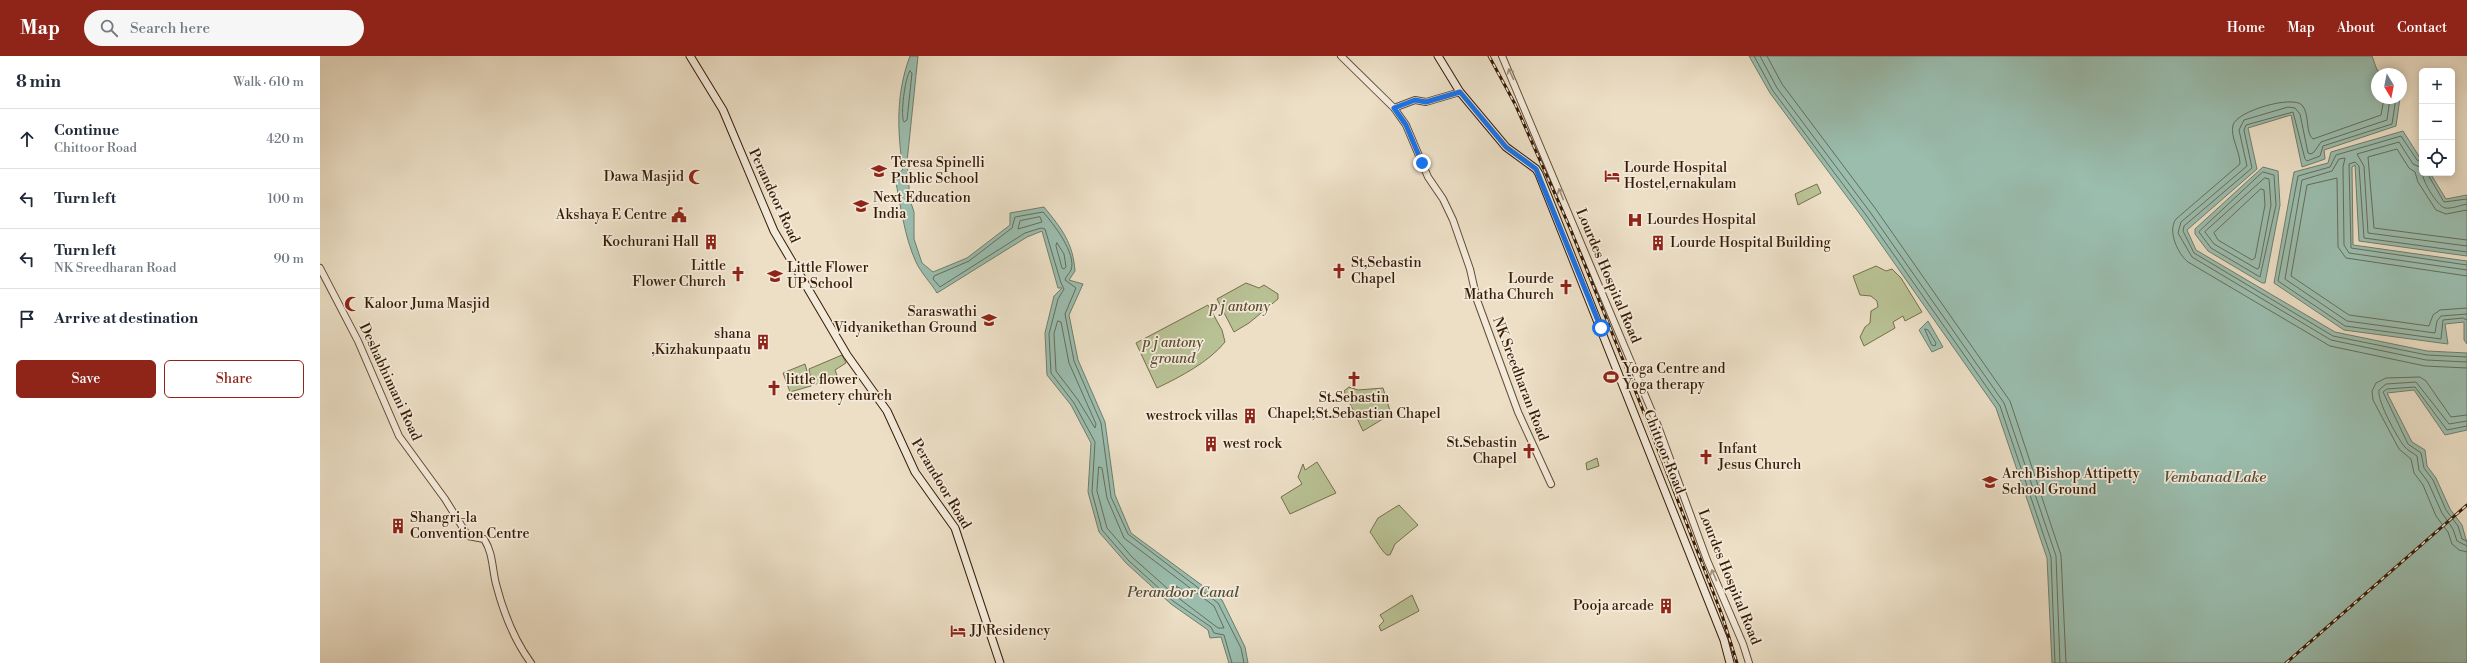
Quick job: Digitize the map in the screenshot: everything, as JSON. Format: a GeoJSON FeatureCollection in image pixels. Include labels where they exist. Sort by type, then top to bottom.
{"type":"FeatureCollection","features":[{"type":"Feature","properties":{"kind":"main road","name":"Perandoor Road"},"geometry":{"type":"LineString","coordinates":[[690,56],[723,110],[774,231],[847,355],[887,411],[915,472],[955,528],[1000,663]]}},
{"type":"Feature","properties":{"kind":"main road","name":"Chittoor Road"},"geometry":{"type":"LineString","coordinates":[[1438,56],[1460,92],[1506,147],[1536,169],[1539,174],[1724,640],[1730,663]]}},
{"type":"Feature","properties":{"kind":"street","name":"NK Sreedharan Road"},"geometry":{"type":"LineString","coordinates":[[1341,56],[1394,108],[1406,125],[1428,177],[1444,199],[1453,220],[1470,269],[1478,300],[1518,412],[1551,484]]}},
{"type":"Feature","properties":{"kind":"street","name":"Lourdes Hospital Road"},"geometry":{"type":"LineString","coordinates":[[1502,56],[1658,426],[1707,560],[1743,644],[1749,663]]}},
{"type":"Feature","properties":{"kind":"street"},"geometry":{"type":"LineString","coordinates":[[1394,108],[1415,100],[1426,102],[1460,92]]}},
{"type":"Feature","properties":{"kind":"street","name":"Deshabhimani Road"},"geometry":{"type":"LineString","coordinates":[[320,268],[358,341],[399,436],[445,499],[468,536],[484,539],[489,546],[496,583],[508,620],[519,647],[531,663]]}},
{"type":"Feature","properties":{"kind":"green space"},"geometry":{"type":"Polygon","coordinates":[[[1817,184],[1821,193],[1798,205],[1795,194],[1817,184]]]}},
{"type":"Feature","properties":{"kind":"green space"},"geometry":{"type":"Polygon","coordinates":[[[1876,266],[1886,271],[1892,269],[1901,278],[1922,312],[1905,321],[1903,316],[1893,322],[1895,328],[1864,346],[1860,337],[1865,327],[1870,323],[1871,311],[1878,307],[1877,301],[1871,296],[1860,295],[1853,276],[1876,266]]]}},
{"type":"Feature","properties":{"kind":"green space","name":"p j antony"},"geometry":{"type":"Polygon","coordinates":[[[1246,283],[1259,288],[1264,285],[1278,294],[1278,299],[1249,323],[1234,332],[1217,299],[1246,283]]]}},
{"type":"Feature","properties":{"kind":"green space","name":"p j antony ground"},"geometry":{"type":"Polygon","coordinates":[[[1208,305],[1222,330],[1225,342],[1203,362],[1157,388],[1136,343],[1208,305]]]}},
{"type":"Feature","properties":{"kind":"green space"},"geometry":{"type":"Polygon","coordinates":[[[842,355],[846,363],[835,370],[838,378],[812,385],[809,369],[842,355]]]}},
{"type":"Feature","properties":{"kind":"green space"},"geometry":{"type":"Polygon","coordinates":[[[805,364],[811,386],[790,392],[783,373],[805,364]]]}},
{"type":"Feature","properties":{"kind":"green space"},"geometry":{"type":"Polygon","coordinates":[[[1349,387],[1358,390],[1383,388],[1391,414],[1363,431],[1344,391],[1349,387]]]}},
{"type":"Feature","properties":{"kind":"green space"},"geometry":{"type":"Polygon","coordinates":[[[1597,458],[1599,466],[1587,470],[1586,463],[1597,458]]]}},
{"type":"Feature","properties":{"kind":"green space"},"geometry":{"type":"Polygon","coordinates":[[[1317,462],[1336,493],[1290,514],[1281,497],[1302,484],[1298,477],[1303,464],[1305,470],[1317,462]]]}},
{"type":"Feature","properties":{"kind":"green space"},"geometry":{"type":"Polygon","coordinates":[[[1399,505],[1418,525],[1395,544],[1390,555],[1387,555],[1380,548],[1370,532],[1378,518],[1399,505]]]}},
{"type":"Feature","properties":{"kind":"green space"},"geometry":{"type":"Polygon","coordinates":[[[1412,595],[1419,611],[1381,631],[1379,626],[1384,621],[1380,615],[1412,595]]]}},
{"type":"Feature","properties":{"kind":"water","name":"Perandoor Canal"},"geometry":{"type":"Polygon","coordinates":[[[910,56],[918,56],[907,162],[910,200],[914,212],[914,239],[922,263],[933,272],[967,258],[1010,225],[1010,213],[1044,207],[1066,237],[1072,252],[1075,271],[1069,280],[1083,284],[1069,315],[1078,360],[1105,422],[1115,495],[1131,533],[1222,600],[1245,647],[1248,663],[1229,663],[1221,637],[1210,638],[1208,630],[1171,604],[1126,563],[1099,532],[1088,492],[1091,443],[1071,405],[1047,375],[1045,333],[1054,296],[1062,288],[1058,288],[1042,231],[1027,237],[937,293],[918,266],[908,242],[895,178],[903,169],[899,112],[902,84],[910,56]]]}},
{"type":"Feature","properties":{"kind":"water","name":"Vembanad Lake"},"geometry":{"type":"Polygon","coordinates":[[[1749,56],[2372,56],[2376,68],[2371,68],[2371,104],[2399,104],[2396,126],[2324,150],[2325,159],[2302,167],[2291,115],[2248,128],[2257,169],[2187,230],[2196,250],[2335,332],[2427,351],[2467,353],[2467,430],[2445,435],[2414,390],[2387,393],[2412,442],[2425,450],[2427,466],[2436,478],[2450,509],[2462,525],[2467,543],[2467,663],[2052,663],[2047,558],[1996,408],[1862,217],[1770,93],[1749,56]]]}},
{"type":"Feature","properties":{"kind":"water"},"geometry":{"type":"Polygon","coordinates":[[[2403,131],[2419,156],[2419,176],[2432,176],[2446,199],[2467,195],[2467,256],[2359,241],[2355,165],[2352,167],[2353,245],[2467,261],[2467,344],[2464,340],[2464,322],[2445,324],[2448,344],[2344,330],[2274,283],[2294,172],[2328,163],[2331,152],[2403,131]]]}},
{"type":"Feature","properties":{"kind":"water"},"geometry":{"type":"Polygon","coordinates":[[[2263,167],[2278,171],[2280,205],[2265,283],[2262,283],[2208,251],[2195,234],[2195,229],[2263,167]]]}},
{"type":"Feature","properties":{"kind":"water"},"geometry":{"type":"Polygon","coordinates":[[[1928,321],[1943,347],[1932,352],[1919,330],[1928,321]]]}},
{"type":"Feature","properties":{"kind":"railway"},"geometry":{"type":"LineString","coordinates":[[1489,56],[1515,104],[1570,228],[1637,395],[1722,615],[1737,663]]}},
{"type":"Feature","properties":{"kind":"railway"},"geometry":{"type":"LineString","coordinates":[[2286,663],[2467,505]]}},
{"type":"Feature","properties":{"kind":"place","name":"Teresa Spinelli Public School"},"geometry":{"type":"Point","coordinates":[879,171]}},
{"type":"Feature","properties":{"kind":"place","name":"Lourde Hospital Hostel,ernakulam"},"geometry":{"type":"Point","coordinates":[1612,176]}},
{"type":"Feature","properties":{"kind":"place","name":"Dawa Masjid"},"geometry":{"type":"Point","coordinates":[696,177]}},
{"type":"Feature","properties":{"kind":"place","name":"Next Education India"},"geometry":{"type":"Point","coordinates":[861,206]}},
{"type":"Feature","properties":{"kind":"place","name":"Akshaya E Centre"},"geometry":{"type":"Point","coordinates":[679,215]}},
{"type":"Feature","properties":{"kind":"place","name":"Lourdes Hospital"},"geometry":{"type":"Point","coordinates":[1635,220]}},
{"type":"Feature","properties":{"kind":"place","name":"Kochurani Hall"},"geometry":{"type":"Point","coordinates":[711,242]}},
{"type":"Feature","properties":{"kind":"place","name":"Lourde Hospital Building"},"geometry":{"type":"Point","coordinates":[1658,243]}},
{"type":"Feature","properties":{"kind":"place","name":"St,Sebastin Chapel"},"geometry":{"type":"Point","coordinates":[1339,271]}},
{"type":"Feature","properties":{"kind":"place","name":"Little Flower Church"},"geometry":{"type":"Point","coordinates":[738,274]}},
{"type":"Feature","properties":{"kind":"place","name":"Little Flower UP School"},"geometry":{"type":"Point","coordinates":[775,276]}},
{"type":"Feature","properties":{"kind":"place","name":"Lourde Matha Church"},"geometry":{"type":"Point","coordinates":[1566,287]}},
{"type":"Feature","properties":{"kind":"place","name":"Kaloor Juma Masjid"},"geometry":{"type":"Point","coordinates":[352,304]}},
{"type":"Feature","properties":{"kind":"place","name":"Saraswathi Vidyanikethan Ground"},"geometry":{"type":"Point","coordinates":[989,320]}},
{"type":"Feature","properties":{"kind":"place","name":"shana ,Kizhakunpaatu"},"geometry":{"type":"Point","coordinates":[763,342]}},
{"type":"Feature","properties":{"kind":"place","name":"Yoga Centre and Yoga therapy"},"geometry":{"type":"Point","coordinates":[1611,377]}},
{"type":"Feature","properties":{"kind":"place","name":"St.Sebastin Chapel;St.Sebastian Chapel"},"geometry":{"type":"Point","coordinates":[1354,379]}},
{"type":"Feature","properties":{"kind":"place","name":"little flower cemetery church"},"geometry":{"type":"Point","coordinates":[774,388]}},
{"type":"Feature","properties":{"kind":"place","name":"westrock villas"},"geometry":{"type":"Point","coordinates":[1250,416]}},
{"type":"Feature","properties":{"kind":"place","name":"west rock"},"geometry":{"type":"Point","coordinates":[1211,444]}},
{"type":"Feature","properties":{"kind":"place","name":"St.Sebastin Chapel"},"geometry":{"type":"Point","coordinates":[1529,451]}},
{"type":"Feature","properties":{"kind":"place","name":"Infant Jesus Church"},"geometry":{"type":"Point","coordinates":[1706,457]}},
{"type":"Feature","properties":{"kind":"place","name":"Arch Bishop Attipetty School Ground"},"geometry":{"type":"Point","coordinates":[1990,482]}},
{"type":"Feature","properties":{"kind":"place","name":"Shangri-la Convention Centre"},"geometry":{"type":"Point","coordinates":[398,526]}},
{"type":"Feature","properties":{"kind":"place","name":"Pooja arcade"},"geometry":{"type":"Point","coordinates":[1666,606]}},
{"type":"Feature","properties":{"kind":"place","name":"JJ Residency"},"geometry":{"type":"Point","coordinates":[958,631]}},
{"type":"Feature","properties":{"kind":"route"},"geometry":{"type":"LineString","coordinates":[[1422,163],[1406,125],[1394,108],[1415,100],[1426,102],[1460,92],[1506,147],[1536,169],[1539,174],[1601,328]]}}]}
